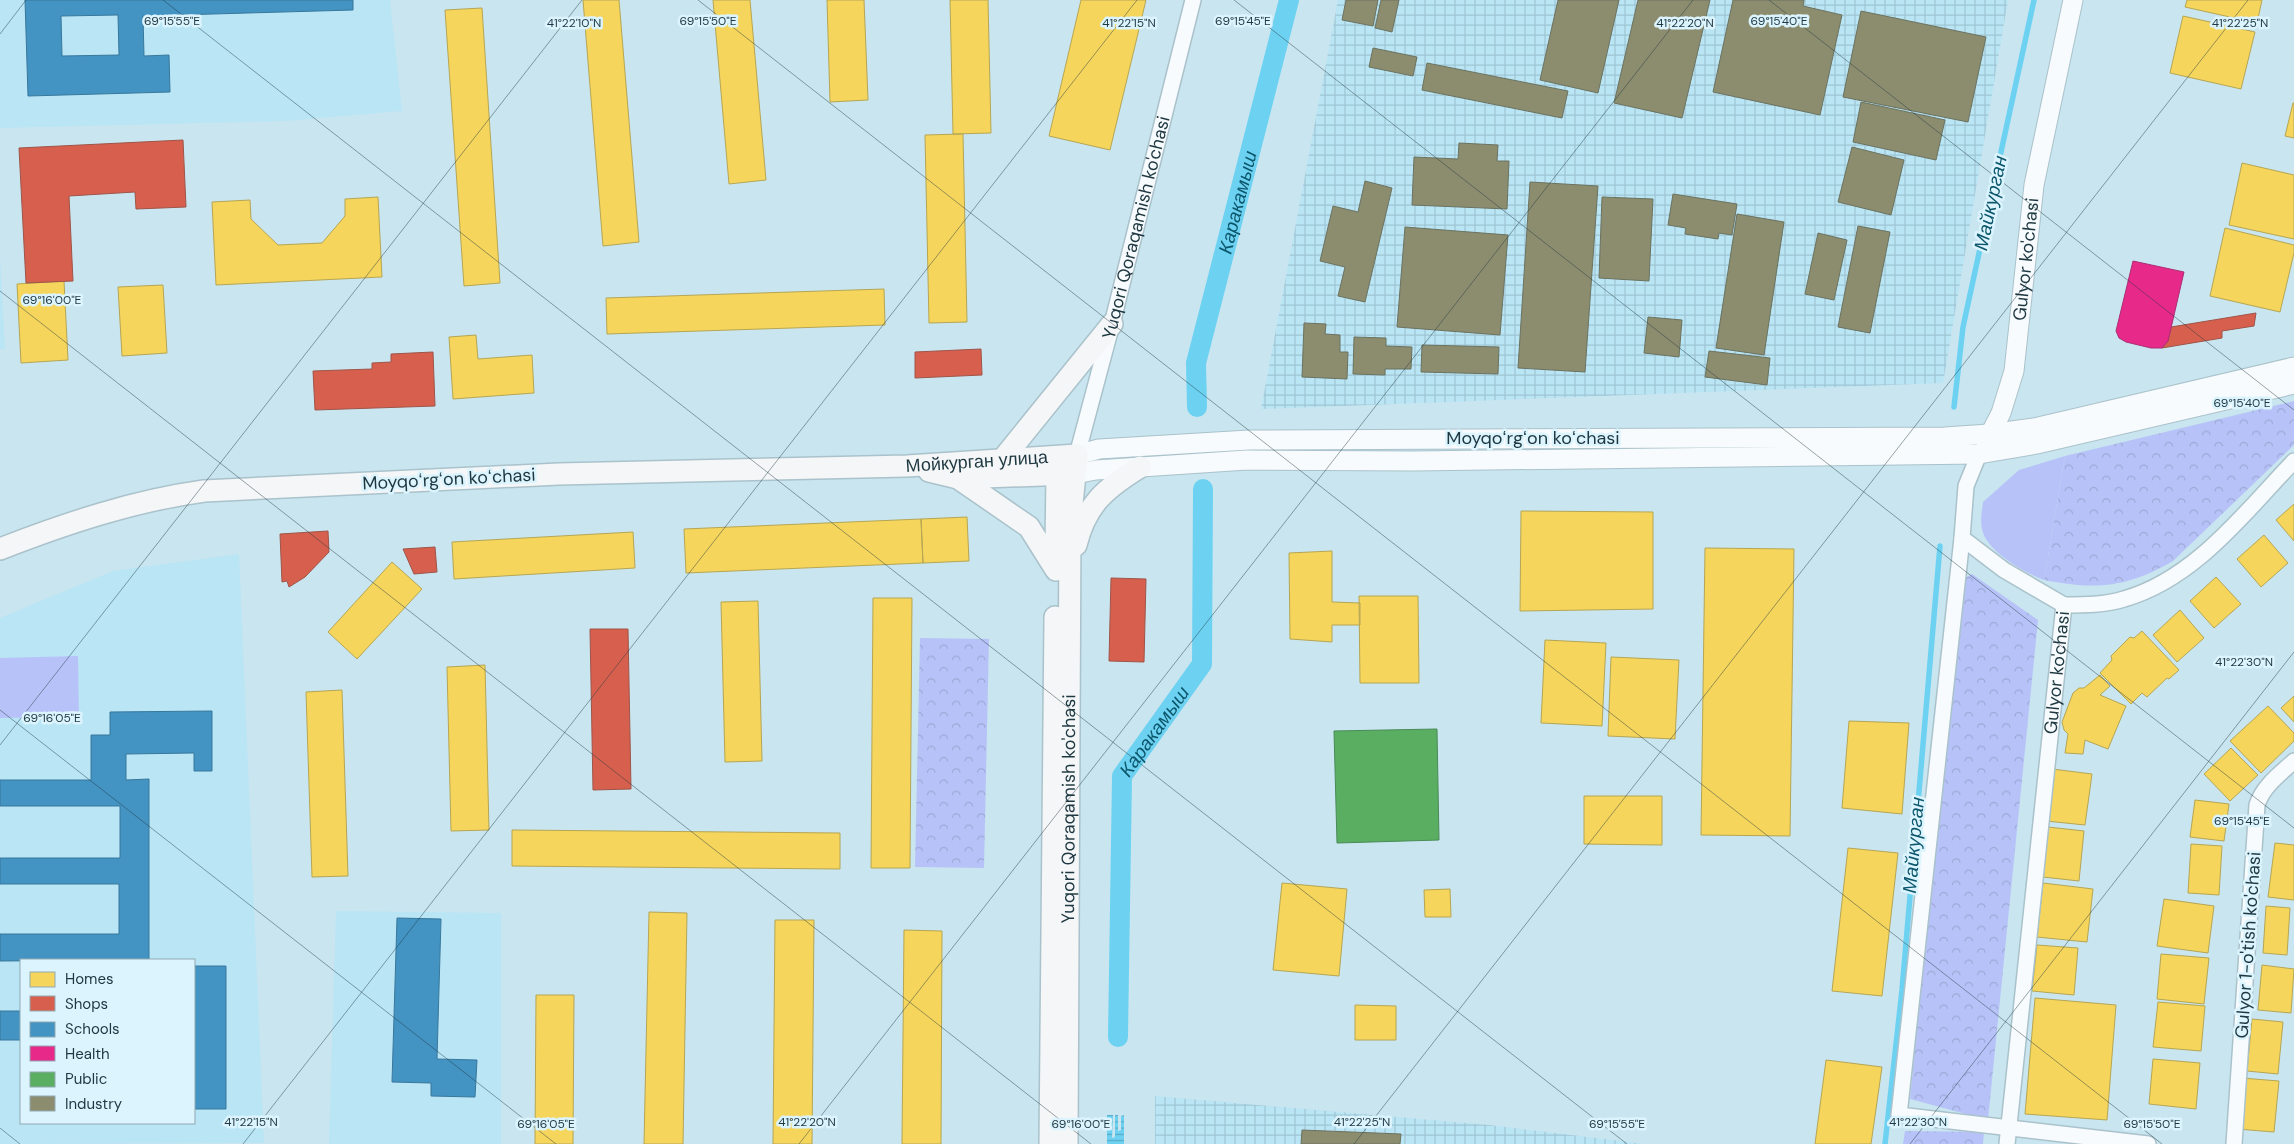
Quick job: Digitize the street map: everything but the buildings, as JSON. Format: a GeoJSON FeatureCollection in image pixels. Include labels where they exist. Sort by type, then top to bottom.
{"type":"FeatureCollection","features":[{"type":"Feature","properties":{"kind":"main road"},"geometry":{"type":"LineString","coordinates":[[1002,460],[1112,324]]}},
{"type":"Feature","properties":{"kind":"main road","name":"Мойкурган улица"},"geometry":{"type":"LineString","coordinates":[[907,466],[1002,460],[1070,468]]}},
{"type":"Feature","properties":{"kind":"main road","name":"Мойкурган улица"},"geometry":{"type":"LineString","coordinates":[[907,466],[958,478],[1070,468]]}},
{"type":"Feature","properties":{"kind":"main road","name":"Moyqoʻrgʻon koʻchasi"},"geometry":{"type":"LineString","coordinates":[[0,549],[99,513],[163,497],[204,491],[559,474],[907,466]]}},
{"type":"Feature","properties":{"kind":"main road"},"geometry":{"type":"LineString","coordinates":[[958,478],[1029,527],[1063,571],[1085,520],[1096,502],[1110,486],[1147,467]]}},
{"type":"Feature","properties":{"kind":"main road","name":"Yuqori Qoraqamish ko'chasi"},"geometry":{"type":"LineString","coordinates":[[1050,1144],[1063,571],[1070,524],[1070,468]]}},
{"type":"Feature","properties":{"kind":"main road","name":"Yuqori Qoraqamish ko'chasi"},"geometry":{"type":"LineString","coordinates":[[1063,571],[1067,1144]]}},
{"type":"Feature","properties":{"kind":"street","name":"Yuqori Qoraqamish ko'chasi"},"geometry":{"type":"LineString","coordinates":[[1070,468],[1112,324],[1193,0]]}},
{"type":"Feature","properties":{"kind":"street","name":"Gulyor ko'chasi"},"geometry":{"type":"LineString","coordinates":[[2007,1144],[2064,605],[2004,570],[1962,538],[1966,486],[1979,454],[2002,413],[2014,371],[2034,184],[2073,0]]}},
{"type":"Feature","properties":{"kind":"street","name":"Moyqoʻrgʻon koʻchasi"},"geometry":{"type":"LineString","coordinates":[[1070,468],[1099,448],[1249,440],[1936,437],[1990,434],[2034,428],[2294,368]]}},
{"type":"Feature","properties":{"kind":"street","name":"Moyqoʻrgʻon koʻchasi"},"geometry":{"type":"LineString","coordinates":[[1070,468],[1096,470],[1247,460],[1414,461],[1979,454],[2037,444],[2294,384]]}},
{"type":"Feature","properties":{"kind":"street"},"geometry":{"type":"LineString","coordinates":[[2064,605],[2105,604],[2160,585],[2177,576],[2206,551],[2294,461]]}},
{"type":"Feature","properties":{"kind":"street"},"geometry":{"type":"LineString","coordinates":[[1962,538],[1899,1115],[2148,1144]]}},
{"type":"Feature","properties":{"kind":"street","name":"Gulyor 1-o'tish ko'chasi"},"geometry":{"type":"LineString","coordinates":[[2234,1144],[2257,805],[2269,783],[2294,761]]}},
{"type":"Feature","properties":{"kind":"shaded area"},"geometry":{"type":"Polygon","coordinates":[[[0,0],[390,0],[402,111],[285,121],[0,128],[0,0]]]}},
{"type":"Feature","properties":{"kind":"shaded area"},"geometry":{"type":"Polygon","coordinates":[[[1338,0],[2008,0],[1943,383],[1261,409],[1338,0]]]}},
{"type":"Feature","properties":{"kind":"shaded area"},"geometry":{"type":"Polygon","coordinates":[[[0,256],[5,349],[0,349],[0,256]]]}},
{"type":"Feature","properties":{"kind":"shaded area"},"geometry":{"type":"Polygon","coordinates":[[[239,554],[264,1143],[0,1144],[0,618],[113,571],[239,554]]]}},
{"type":"Feature","properties":{"kind":"shaded area"},"geometry":{"type":"Polygon","coordinates":[[[336,911],[501,913],[501,1144],[329,1144],[336,911]]]}},
{"type":"Feature","properties":{"kind":"shaded area"},"geometry":{"type":"Polygon","coordinates":[[[1155,1096],[1489,1125],[1645,1144],[1155,1144],[1155,1096]]]}},
{"type":"Feature","properties":{"kind":"shaded area"},"geometry":{"type":"Polygon","coordinates":[[[1107,1115],[1113,1115],[1112,1138],[1115,1137],[1115,1115],[1118,1115],[1118,1131],[1121,1130],[1121,1116],[1124,1115],[1124,1144],[1107,1144],[1107,1115]]]}},
{"type":"Feature","properties":{"kind":"green space"},"geometry":{"type":"Polygon","coordinates":[[[2294,401],[2294,445],[2173,561],[2141,577],[2125,582],[2095,586],[2044,580],[2065,456],[2294,401]]]}},
{"type":"Feature","properties":{"kind":"green space"},"geometry":{"type":"Polygon","coordinates":[[[2065,456],[2044,580],[2017,567],[1998,553],[1991,545],[1985,537],[1981,526],[1983,502],[2019,470],[2065,456]]]}},
{"type":"Feature","properties":{"kind":"green space"},"geometry":{"type":"Polygon","coordinates":[[[1972,574],[2038,620],[1988,1120],[1910,1099],[1960,581],[1972,574]]]}},
{"type":"Feature","properties":{"kind":"green space"},"geometry":{"type":"Polygon","coordinates":[[[920,638],[989,639],[984,868],[915,867],[920,638]]]}},
{"type":"Feature","properties":{"kind":"green space"},"geometry":{"type":"Polygon","coordinates":[[[78,656],[79,717],[0,718],[0,658],[78,656]]]}},
{"type":"Feature","properties":{"kind":"green space"},"geometry":{"type":"Polygon","coordinates":[[[1905,1131],[1984,1132],[1983,1144],[1903,1144],[1905,1131]]]}},
{"type":"Feature","properties":{"kind":"waterway","name":"Каракамыш"},"geometry":{"type":"LineString","coordinates":[[1197,407],[1196,363],[1289,0]]}},
{"type":"Feature","properties":{"kind":"waterway","name":"Майкурган"},"geometry":{"type":"LineString","coordinates":[[1954,407],[1963,327],[2034,0]]}},
{"type":"Feature","properties":{"kind":"waterway","name":"Каракамыш"},"geometry":{"type":"LineString","coordinates":[[1118,1037],[1122,776],[1202,664],[1203,489]]}},
{"type":"Feature","properties":{"kind":"waterway","name":"Майкурган"},"geometry":{"type":"LineString","coordinates":[[1885,1144],[1902,990],[1940,546]]}}]}
